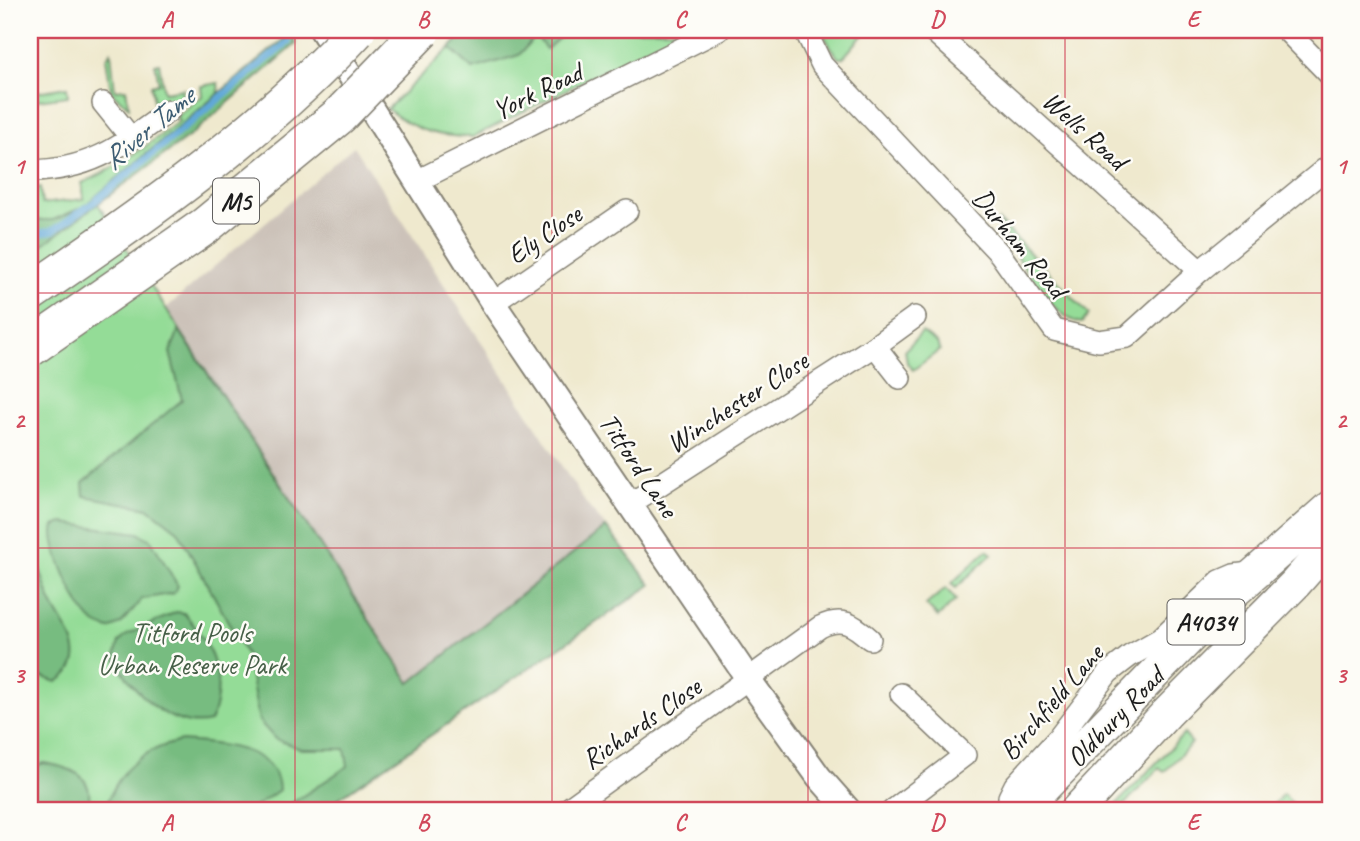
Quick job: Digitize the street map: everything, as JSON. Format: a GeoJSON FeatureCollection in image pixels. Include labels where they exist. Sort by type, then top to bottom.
{"type":"FeatureCollection","features":[{"type":"Feature","properties":{"kind":"highway","name":"M5"},"geometry":{"type":"LineString","coordinates":[[30,293],[172,196],[323,67],[357,30]]}},
{"type":"Feature","properties":{"kind":"highway","name":"M5"},"geometry":{"type":"LineString","coordinates":[[30,348],[205,226],[339,116],[422,30]]}},
{"type":"Feature","properties":{"kind":"main road","name":"Oldbury Road"},"geometry":{"type":"LineString","coordinates":[[1021,811],[1254,572],[1330,507]]}},
{"type":"Feature","properties":{"kind":"main road","name":"Oldbury Road"},"geometry":{"type":"LineString","coordinates":[[1076,811],[1294,585],[1330,544]]}},
{"type":"Feature","properties":{"kind":"street","name":"Titford Lane"},"geometry":{"type":"LineString","coordinates":[[322,30],[493,303],[750,680],[820,777],[849,811]]}},
{"type":"Feature","properties":{"kind":"street","name":"York Road"},"geometry":{"type":"LineString","coordinates":[[417,181],[719,30]]}},
{"type":"Feature","properties":{"kind":"street","name":"Durham Road"},"geometry":{"type":"LineString","coordinates":[[805,30],[822,65],[1000,254],[1054,330],[1099,341],[1127,337],[1200,271],[1330,165]]}},
{"type":"Feature","properties":{"kind":"street","name":"Wells Road"},"geometry":{"type":"LineString","coordinates":[[932,30],[1200,271]]}},
{"type":"Feature","properties":{"kind":"street"},"geometry":{"type":"LineString","coordinates":[[1286,30],[1330,75]]}},
{"type":"Feature","properties":{"kind":"street"},"geometry":{"type":"LineString","coordinates":[[103,103],[132,139]]}},
{"type":"Feature","properties":{"kind":"street"},"geometry":{"type":"LineString","coordinates":[[30,172],[84,165],[132,139],[169,111]]}},
{"type":"Feature","properties":{"kind":"street","name":"Ely Close"},"geometry":{"type":"LineString","coordinates":[[493,303],[627,211]]}},
{"type":"Feature","properties":{"kind":"street","name":"Winchester Close"},"geometry":{"type":"LineString","coordinates":[[629,504],[875,346],[915,317]]}},
{"type":"Feature","properties":{"kind":"street"},"geometry":{"type":"LineString","coordinates":[[875,346],[900,378]]}},
{"type":"Feature","properties":{"kind":"street","name":"Birchfield Lane"},"geometry":{"type":"LineString","coordinates":[[1009,811],[1009,797],[1015,785],[1065,730],[1108,673],[1130,656],[1160,639],[1220,581],[1234,575],[1254,572]]}},
{"type":"Feature","properties":{"kind":"street","name":"Richards Close"},"geometry":{"type":"LineString","coordinates":[[565,811],[832,621],[854,625],[870,639]]}},
{"type":"Feature","properties":{"kind":"street"},"geometry":{"type":"LineString","coordinates":[[892,811],[965,755],[901,694]]}},
{"type":"Feature","properties":{"kind":"street","name":"Titford Lane"},"geometry":{"type":"LineString","coordinates":[[820,777],[835,811]]}},
{"type":"Feature","properties":{"kind":"shaded area"},"geometry":{"type":"Polygon","coordinates":[[[354,146],[587,505],[606,527],[410,684],[165,309],[354,146]]]}},
{"type":"Feature","properties":{"kind":"green space"},"geometry":{"type":"Polygon","coordinates":[[[467,30],[568,30],[546,49],[536,36],[519,55],[473,69],[450,48],[467,30]]]}},
{"type":"Feature","properties":{"kind":"green space"},"geometry":{"type":"Polygon","coordinates":[[[568,30],[684,30],[473,137],[448,136],[417,128],[387,109],[450,48],[473,69],[536,36],[547,49],[568,30]]]}},
{"type":"Feature","properties":{"kind":"green space"},"geometry":{"type":"Polygon","coordinates":[[[867,30],[843,58],[838,58],[821,31],[867,30]]]}},
{"type":"Feature","properties":{"kind":"green space"},"geometry":{"type":"Polygon","coordinates":[[[291,33],[296,44],[191,135],[30,254],[30,220],[53,220],[83,207],[291,33]]]}},
{"type":"Feature","properties":{"kind":"green space"},"geometry":{"type":"Polygon","coordinates":[[[111,52],[115,90],[126,89],[129,107],[111,92],[106,58],[111,52]]]}},
{"type":"Feature","properties":{"kind":"green space"},"geometry":{"type":"Polygon","coordinates":[[[159,63],[164,92],[183,89],[181,98],[170,107],[162,98],[154,103],[151,85],[159,83],[155,64],[159,63]]]}},
{"type":"Feature","properties":{"kind":"green space","name":"Titford Pools Urban Reserve Park"},"geometry":{"type":"Polygon","coordinates":[[[218,83],[219,93],[94,198],[410,683],[606,527],[651,585],[320,811],[30,811],[30,187],[40,188],[42,204],[84,199],[82,183],[120,163],[156,139],[179,121],[176,117],[202,96],[201,86],[218,83]]]}},
{"type":"Feature","properties":{"kind":"green space"},"geometry":{"type":"Polygon","coordinates":[[[67,87],[68,96],[30,101],[30,93],[67,87]]]}},
{"type":"Feature","properties":{"kind":"green space"},"geometry":{"type":"Polygon","coordinates":[[[998,220],[1089,314],[1082,323],[1058,310],[1046,297],[1011,246],[998,220]]]}},
{"type":"Feature","properties":{"kind":"green space"},"geometry":{"type":"Polygon","coordinates":[[[179,330],[410,683],[606,527],[651,585],[320,811],[280,811],[348,766],[345,749],[301,749],[275,739],[259,721],[247,656],[178,531],[148,508],[84,496],[83,483],[182,400],[170,352],[179,330]]]}},
{"type":"Feature","properties":{"kind":"green space"},"geometry":{"type":"Polygon","coordinates":[[[922,332],[937,343],[940,350],[913,370],[907,363],[905,350],[922,332]]]}},
{"type":"Feature","properties":{"kind":"green space"},"geometry":{"type":"Polygon","coordinates":[[[63,523],[138,533],[151,540],[178,586],[174,593],[142,599],[121,624],[109,629],[96,624],[81,607],[58,557],[54,526],[63,523]]]}},
{"type":"Feature","properties":{"kind":"green space"},"geometry":{"type":"Polygon","coordinates":[[[30,544],[51,601],[68,632],[75,653],[74,663],[68,673],[57,682],[30,673],[30,544]]]}},
{"type":"Feature","properties":{"kind":"green space"},"geometry":{"type":"Polygon","coordinates":[[[987,550],[992,554],[956,588],[951,584],[987,550]]]}},
{"type":"Feature","properties":{"kind":"green space"},"geometry":{"type":"Polygon","coordinates":[[[946,588],[956,600],[938,617],[926,605],[946,588]]]}},
{"type":"Feature","properties":{"kind":"green space"},"geometry":{"type":"Polygon","coordinates":[[[176,612],[184,613],[194,625],[214,664],[217,692],[210,722],[181,721],[167,715],[141,695],[115,657],[119,642],[127,635],[176,612]]]}},
{"type":"Feature","properties":{"kind":"green space"},"geometry":{"type":"Polygon","coordinates":[[[1184,734],[1192,743],[1164,772],[1159,768],[1118,811],[1110,811],[1184,734]]]}},
{"type":"Feature","properties":{"kind":"green space"},"geometry":{"type":"Polygon","coordinates":[[[182,741],[226,746],[256,756],[268,764],[276,775],[279,790],[249,811],[104,811],[116,785],[132,764],[154,750],[182,741]]]}},
{"type":"Feature","properties":{"kind":"green space"},"geometry":{"type":"Polygon","coordinates":[[[44,763],[73,771],[86,782],[89,790],[87,811],[30,811],[30,768],[44,763]]]}},
{"type":"Feature","properties":{"kind":"green space"},"geometry":{"type":"Polygon","coordinates":[[[1283,794],[1299,810],[1268,811],[1283,794]]]}},
{"type":"Feature","properties":{"kind":"waterway","name":"River Tame"},"geometry":{"type":"LineString","coordinates":[[30,236],[54,230],[94,202],[288,42]]}}]}
